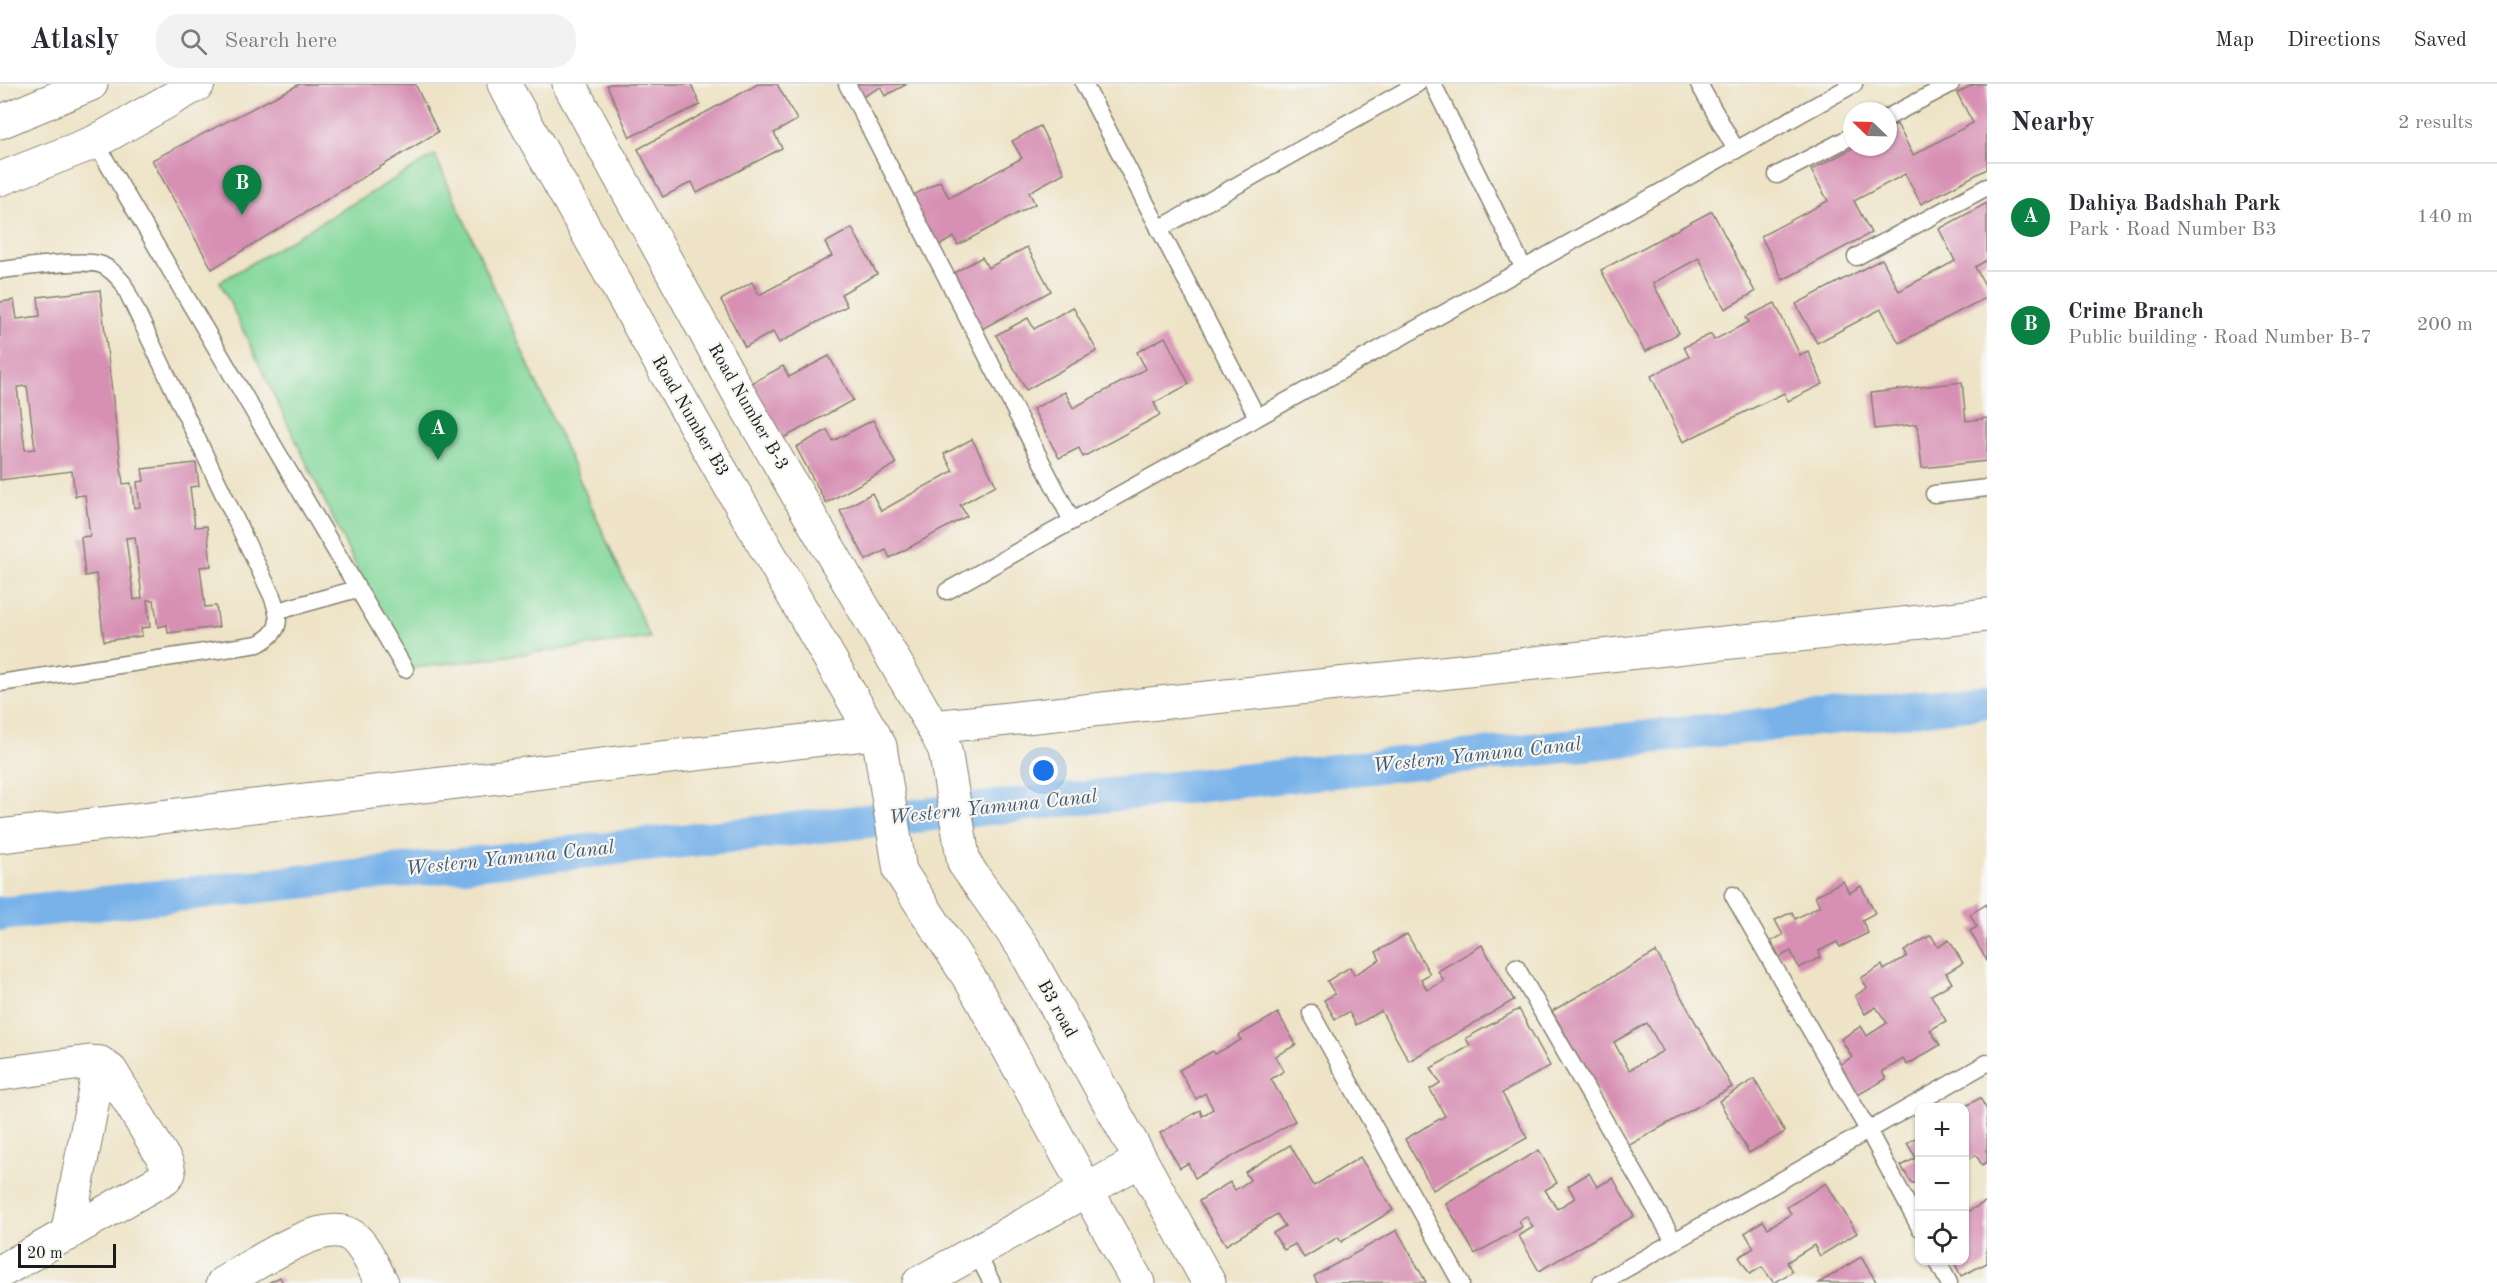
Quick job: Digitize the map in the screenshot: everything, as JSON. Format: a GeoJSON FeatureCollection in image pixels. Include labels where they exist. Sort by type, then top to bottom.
{"type":"FeatureCollection","features":[{"type":"Feature","properties":{"kind":"street"},"geometry":{"type":"LineString","coordinates":[[0,122],[91,84]]}},
{"type":"Feature","properties":{"kind":"street"},"geometry":{"type":"LineString","coordinates":[[0,179],[94,142],[198,84]]}},
{"type":"Feature","properties":{"kind":"street","name":"Road Number B3"},"geometry":{"type":"LineString","coordinates":[[504,84],[705,442],[877,740]]}},
{"type":"Feature","properties":{"kind":"street","name":"Road Number B-3"},"geometry":{"type":"LineString","coordinates":[[569,84],[743,401],[939,739]]}},
{"type":"Feature","properties":{"kind":"street"},"geometry":{"type":"LineString","coordinates":[[939,739],[1987,615]]}},
{"type":"Feature","properties":{"kind":"street","name":"B3 road"},"geometry":{"type":"LineString","coordinates":[[939,739],[964,863],[1023,947],[1209,1283]]}},
{"type":"Feature","properties":{"kind":"street"},"geometry":{"type":"LineString","coordinates":[[0,836],[877,740],[900,871],[972,984],[1138,1283]]}},
{"type":"Feature","properties":{"kind":"street"},"geometry":{"type":"LineString","coordinates":[[67,1234],[100,1063]]}},
{"type":"Feature","properties":{"kind":"street"},"geometry":{"type":"LineString","coordinates":[[0,1074],[100,1063],[111,1071],[167,1164],[169,1173],[165,1178],[0,1272]]}},
{"type":"Feature","properties":{"kind":"street"},"geometry":{"type":"LineString","coordinates":[[919,1283],[1141,1160]]}},
{"type":"Feature","properties":{"kind":"street"},"geometry":{"type":"LineString","coordinates":[[223,1283],[311,1235],[327,1231],[343,1231],[354,1238],[382,1283]]}},
{"type":"Feature","properties":{"kind":"lane"},"geometry":{"type":"LineString","coordinates":[[847,84],[1072,521]]}},
{"type":"Feature","properties":{"kind":"lane"},"geometry":{"type":"LineString","coordinates":[[1084,84],[1257,417]]}},
{"type":"Feature","properties":{"kind":"lane"},"geometry":{"type":"LineString","coordinates":[[1159,229],[1417,84]]}},
{"type":"Feature","properties":{"kind":"lane"},"geometry":{"type":"LineString","coordinates":[[1433,84],[1524,269]]}},
{"type":"Feature","properties":{"kind":"lane"},"geometry":{"type":"LineString","coordinates":[[1699,84],[1736,150]]}},
{"type":"Feature","properties":{"kind":"lane"},"geometry":{"type":"LineString","coordinates":[[947,591],[1854,84]]}},
{"type":"Feature","properties":{"kind":"lane"},"geometry":{"type":"LineString","coordinates":[[1897,112],[1951,84]]}},
{"type":"Feature","properties":{"kind":"lane"},"geometry":{"type":"LineString","coordinates":[[1777,175],[1843,141]]}},
{"type":"Feature","properties":{"kind":"lane"},"geometry":{"type":"LineString","coordinates":[[94,142],[405,669]]}},
{"type":"Feature","properties":{"kind":"lane"},"geometry":{"type":"LineString","coordinates":[[1856,257],[1987,187]]}},
{"type":"Feature","properties":{"kind":"lane"},"geometry":{"type":"LineString","coordinates":[[0,270],[86,263],[101,264],[113,271],[123,283],[278,611],[278,625],[270,637],[258,644],[0,683]]}},
{"type":"Feature","properties":{"kind":"lane"},"geometry":{"type":"LineString","coordinates":[[1934,494],[1987,488]]}},
{"type":"Feature","properties":{"kind":"lane"},"geometry":{"type":"LineString","coordinates":[[278,611],[357,588]]}},
{"type":"Feature","properties":{"kind":"lane"},"geometry":{"type":"LineString","coordinates":[[1734,895],[1868,1130],[1915,1219]]}},
{"type":"Feature","properties":{"kind":"lane"},"geometry":{"type":"LineString","coordinates":[[1516,968],[1674,1241]]}},
{"type":"Feature","properties":{"kind":"lane"},"geometry":{"type":"LineString","coordinates":[[1311,1013],[1461,1283]]}},
{"type":"Feature","properties":{"kind":"lane"},"geometry":{"type":"LineString","coordinates":[[1601,1283],[1987,1063]]}},
{"type":"Feature","properties":{"kind":"lane"},"geometry":{"type":"LineString","coordinates":[[976,1252],[992,1283]]}},
{"type":"Feature","properties":{"kind":"lane"},"geometry":{"type":"LineString","coordinates":[[1940,1265],[1949,1283]]}},
{"type":"Feature","properties":{"kind":"green space"},"geometry":{"type":"Polygon","coordinates":[[[435,155],[650,638],[405,669],[220,282],[435,155]]]}},
{"type":"Feature","properties":{"kind":"building"},"geometry":{"type":"Polygon","coordinates":[[[300,84],[415,84],[438,132],[212,269],[152,160],[300,84]]]}},
{"type":"Feature","properties":{"kind":"building"},"geometry":{"type":"Polygon","coordinates":[[[691,84],[700,105],[630,137],[607,85],[691,84]]]}},
{"type":"Feature","properties":{"kind":"building"},"geometry":{"type":"Polygon","coordinates":[[[758,84],[777,84],[797,120],[774,133],[782,148],[697,193],[692,182],[663,197],[638,149],[758,84]]]}},
{"type":"Feature","properties":{"kind":"building"},"geometry":{"type":"Polygon","coordinates":[[[855,84],[907,84],[885,96],[881,87],[862,97],[855,84]]]}},
{"type":"Feature","properties":{"kind":"building"},"geometry":{"type":"Polygon","coordinates":[[[1974,84],[1987,84],[1987,169],[1921,204],[1905,174],[1854,201],[1871,233],[1783,280],[1761,236],[1828,201],[1811,170],[1843,153],[1843,156],[1897,156],[1897,124],[1913,155],[1973,123],[1957,93],[1974,84]]]}},
{"type":"Feature","properties":{"kind":"building"},"geometry":{"type":"Polygon","coordinates":[[[1040,126],[1064,173],[1029,192],[1035,204],[958,245],[954,237],[935,248],[908,198],[940,181],[949,198],[1022,158],[1012,141],[1040,126]]]}},
{"type":"Feature","properties":{"kind":"building"},"geometry":{"type":"Polygon","coordinates":[[[1987,203],[1987,260],[1975,267],[1987,289],[1987,297],[1899,343],[1881,309],[1817,343],[1796,304],[1882,259],[1899,291],[1955,261],[1939,229],[1987,203]]]}},
{"type":"Feature","properties":{"kind":"building"},"geometry":{"type":"Polygon","coordinates":[[[1712,211],[1755,292],[1725,309],[1699,258],[1653,283],[1679,333],[1645,352],[1601,270],[1712,211]]]}},
{"type":"Feature","properties":{"kind":"building"},"geometry":{"type":"Polygon","coordinates":[[[852,228],[877,274],[841,294],[847,306],[779,343],[773,332],[745,347],[721,300],[752,282],[759,295],[832,256],[825,243],[852,228]]]}},
{"type":"Feature","properties":{"kind":"building"},"geometry":{"type":"Polygon","coordinates":[[[1027,247],[1051,291],[980,330],[950,275],[982,257],[988,268],[1027,247]]]}},
{"type":"Feature","properties":{"kind":"building"},"geometry":{"type":"Polygon","coordinates":[[[100,290],[123,484],[131,483],[134,508],[140,507],[137,482],[144,481],[142,469],[196,463],[199,486],[190,487],[195,527],[207,526],[211,566],[200,567],[205,607],[216,606],[219,627],[168,633],[167,625],[158,627],[154,600],[147,600],[150,627],[141,628],[142,636],[104,641],[96,574],[85,576],[81,537],[90,536],[85,495],[75,496],[72,471],[0,480],[0,302],[14,300],[17,319],[40,316],[38,297],[100,290]],[[27,386],[17,387],[25,450],[35,449],[27,386]],[[135,537],[126,538],[134,600],[142,598],[135,537]]]}},
{"type":"Feature","properties":{"kind":"building"},"geometry":{"type":"Polygon","coordinates":[[[1775,303],[1800,355],[1808,351],[1823,384],[1788,401],[1784,393],[1683,442],[1651,376],[1689,357],[1684,347],[1711,334],[1714,340],[1749,322],[1746,317],[1775,303]]]}},
{"type":"Feature","properties":{"kind":"building"},"geometry":{"type":"Polygon","coordinates":[[[1073,307],[1097,351],[1026,390],[996,335],[1028,318],[1034,329],[1073,307]]]}},
{"type":"Feature","properties":{"kind":"building"},"geometry":{"type":"Polygon","coordinates":[[[1165,337],[1189,384],[1154,403],[1160,415],[1083,457],[1079,448],[1059,458],[1033,409],[1065,392],[1073,408],[1146,369],[1137,352],[1165,337]]]}},
{"type":"Feature","properties":{"kind":"building"},"geometry":{"type":"Polygon","coordinates":[[[829,356],[853,400],[782,439],[752,383],[783,366],[789,377],[829,356]]]}},
{"type":"Feature","properties":{"kind":"building"},"geometry":{"type":"Polygon","coordinates":[[[1962,382],[1966,421],[1987,418],[1987,461],[1922,468],[1917,424],[1875,429],[1871,393],[1962,382]]]}},
{"type":"Feature","properties":{"kind":"building"},"geometry":{"type":"Polygon","coordinates":[[[873,420],[896,464],[826,503],[796,447],[827,430],[833,441],[873,420]]]}},
{"type":"Feature","properties":{"kind":"building"},"geometry":{"type":"Polygon","coordinates":[[[972,439],[996,485],[960,505],[967,516],[890,558],[886,550],[866,560],[840,511],[872,493],[881,511],[953,471],[944,454],[972,439]]]}},
{"type":"Feature","properties":{"kind":"building"},"geometry":{"type":"Polygon","coordinates":[[[1843,881],[1849,893],[1861,886],[1875,913],[1862,920],[1868,933],[1840,947],[1837,942],[1819,951],[1821,957],[1799,968],[1791,951],[1780,957],[1771,941],[1783,935],[1775,920],[1792,912],[1795,919],[1820,906],[1815,896],[1843,881]]]}},
{"type":"Feature","properties":{"kind":"building"},"geometry":{"type":"Polygon","coordinates":[[[1987,904],[1987,961],[1970,931],[1977,927],[1970,914],[1987,904]]]}},
{"type":"Feature","properties":{"kind":"building"},"geometry":{"type":"Polygon","coordinates":[[[1407,934],[1430,974],[1421,979],[1427,990],[1444,981],[1438,971],[1482,945],[1514,1000],[1409,1061],[1381,1011],[1356,1025],[1349,1012],[1335,1019],[1324,1000],[1335,994],[1327,981],[1350,967],[1354,975],[1380,960],[1376,952],[1407,934]]]}},
{"type":"Feature","properties":{"kind":"building"},"geometry":{"type":"Polygon","coordinates":[[[1931,935],[1938,947],[1949,940],[1963,963],[1946,973],[1952,983],[1931,995],[1946,1021],[1930,1030],[1940,1045],[1907,1065],[1903,1059],[1882,1072],[1886,1079],[1856,1096],[1838,1066],[1852,1057],[1841,1039],[1861,1026],[1867,1036],[1887,1023],[1876,1007],[1865,1014],[1855,996],[1867,988],[1861,978],[1882,965],[1884,970],[1907,956],[1904,951],[1931,935]]]}},
{"type":"Feature","properties":{"kind":"building"},"geometry":{"type":"Polygon","coordinates":[[[1656,952],[1732,1087],[1628,1146],[1552,1011],[1656,952]],[[1647,1023],[1614,1042],[1629,1070],[1663,1051],[1647,1023]]]}},
{"type":"Feature","properties":{"kind":"building"},"geometry":{"type":"Polygon","coordinates":[[[1519,1009],[1550,1066],[1502,1093],[1527,1138],[1433,1190],[1405,1139],[1445,1116],[1430,1089],[1440,1083],[1431,1068],[1470,1046],[1466,1038],[1519,1009]]]}},
{"type":"Feature","properties":{"kind":"building"},"geometry":{"type":"Polygon","coordinates":[[[1278,1013],[1296,1045],[1275,1056],[1284,1071],[1271,1079],[1295,1121],[1195,1178],[1188,1163],[1180,1168],[1160,1133],[1200,1110],[1202,1116],[1213,1109],[1205,1093],[1196,1099],[1179,1070],[1213,1051],[1215,1054],[1241,1040],[1238,1036],[1278,1013]]]}},
{"type":"Feature","properties":{"kind":"building"},"geometry":{"type":"Polygon","coordinates":[[[1754,1079],[1785,1132],[1749,1153],[1719,1101],[1754,1079]]]}},
{"type":"Feature","properties":{"kind":"building"},"geometry":{"type":"Polygon","coordinates":[[[1980,1098],[1987,1110],[1987,1162],[1982,1165],[1976,1155],[1969,1159],[1969,1104],[1980,1098]]]}},
{"type":"Feature","properties":{"kind":"building"},"geometry":{"type":"Polygon","coordinates":[[[1915,1138],[1915,1156],[1907,1143],[1915,1138]]]}},
{"type":"Feature","properties":{"kind":"building"},"geometry":{"type":"Polygon","coordinates":[[[1290,1145],[1314,1186],[1360,1157],[1393,1210],[1341,1242],[1338,1237],[1304,1258],[1295,1244],[1284,1250],[1273,1233],[1285,1226],[1277,1214],[1226,1245],[1199,1201],[1230,1182],[1235,1190],[1250,1180],[1245,1172],[1290,1145]]]}},
{"type":"Feature","properties":{"kind":"building"},"geometry":{"type":"Polygon","coordinates":[[[1539,1150],[1557,1183],[1545,1190],[1557,1209],[1575,1198],[1568,1186],[1589,1173],[1597,1187],[1613,1178],[1634,1216],[1539,1271],[1519,1236],[1533,1227],[1526,1216],[1519,1221],[1522,1227],[1475,1254],[1446,1204],[1539,1150]]]}},
{"type":"Feature","properties":{"kind":"building"},"geometry":{"type":"Polygon","coordinates":[[[1915,1159],[1915,1182],[1912,1184],[1901,1166],[1915,1159]]]}},
{"type":"Feature","properties":{"kind":"building"},"geometry":{"type":"Polygon","coordinates":[[[1826,1183],[1857,1233],[1820,1256],[1814,1245],[1787,1262],[1792,1272],[1774,1283],[1762,1267],[1750,1274],[1739,1257],[1754,1248],[1745,1233],[1763,1221],[1768,1228],[1791,1214],[1787,1207],[1826,1183]]]}},
{"type":"Feature","properties":{"kind":"building"},"geometry":{"type":"Polygon","coordinates":[[[1987,1201],[1987,1263],[1961,1276],[1956,1265],[1969,1265],[1969,1211],[1987,1201]]]}},
{"type":"Feature","properties":{"kind":"building"},"geometry":{"type":"Polygon","coordinates":[[[1397,1230],[1426,1282],[1317,1283],[1314,1276],[1397,1230]]]}},
{"type":"Feature","properties":{"kind":"building"},"geometry":{"type":"Polygon","coordinates":[[[1861,1257],[1877,1283],[1819,1283],[1861,1257]]]}},
{"type":"Feature","properties":{"kind":"building"},"geometry":{"type":"Polygon","coordinates":[[[280,1277],[283,1283],[268,1283],[280,1277]]]}},
{"type":"Feature","properties":{"kind":"waterway","name":"Western Yamuna Canal"},"geometry":{"type":"LineString","coordinates":[[0,914],[1987,701]]}},
{"type":"Feature","properties":{"kind":"place","name":"Crime Branch"},"geometry":{"type":"Point","coordinates":[242,215]}},
{"type":"Feature","properties":{"kind":"place","name":"Dahiya Badshah Park"},"geometry":{"type":"Point","coordinates":[438,460]}}]}
